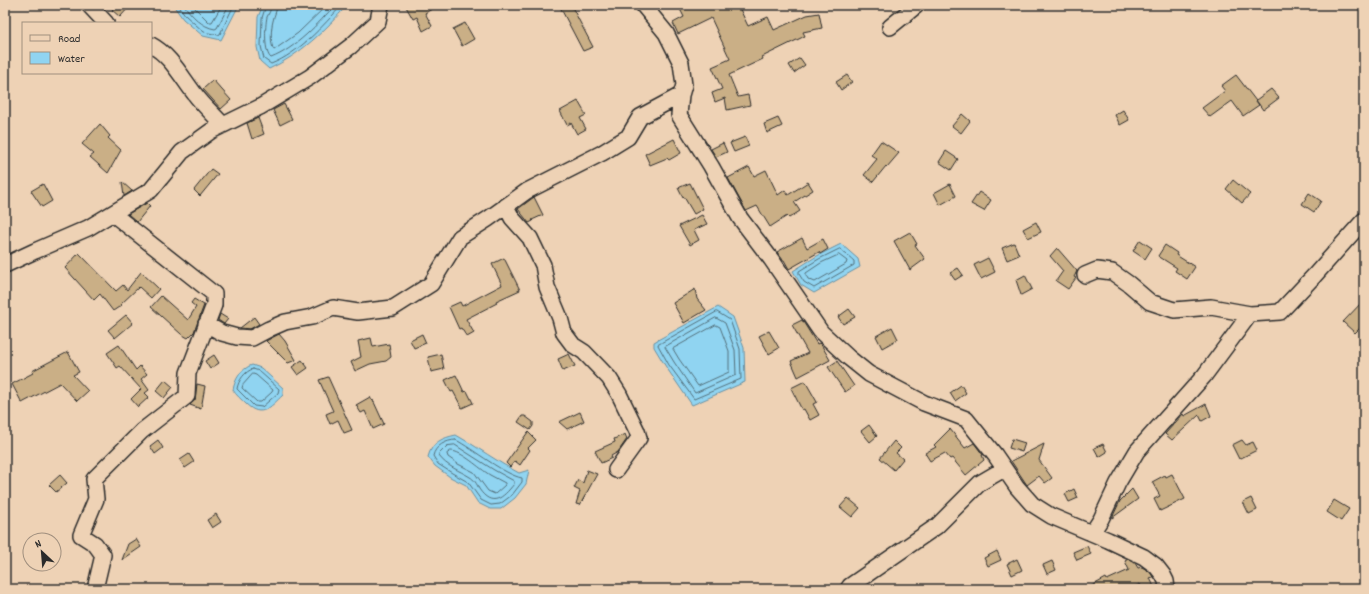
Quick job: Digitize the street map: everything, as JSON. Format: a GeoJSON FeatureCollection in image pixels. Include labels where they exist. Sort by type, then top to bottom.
{"type":"FeatureCollection","features":[{"type":"Feature","properties":{"kind":"street"},"geometry":{"type":"LineString","coordinates":[[89,5],[105,22]]}},
{"type":"Feature","properties":{"kind":"street"},"geometry":{"type":"LineString","coordinates":[[5,265],[35,250],[88,228],[151,190],[182,152],[210,131],[260,107],[310,77],[351,46],[378,21],[381,5]]}},
{"type":"Feature","properties":{"kind":"street"},"geometry":{"type":"LineString","coordinates":[[643,5],[666,32],[681,63],[684,85],[679,115],[711,166],[740,218],[771,259],[821,332],[869,374],[924,403],[966,420],[995,455],[1017,487],[1032,504],[1051,516],[1144,557],[1156,566],[1163,575],[1166,581],[1167,589]]}},
{"type":"Feature","properties":{"kind":"street"},"geometry":{"type":"LineString","coordinates":[[890,27],[917,5]]}},
{"type":"Feature","properties":{"kind":"street"},"geometry":{"type":"LineString","coordinates":[[152,46],[159,49],[179,71],[195,94],[223,125]]}},
{"type":"Feature","properties":{"kind":"street"},"geometry":{"type":"LineString","coordinates":[[206,324],[237,337],[252,338],[285,322],[312,318],[333,308],[358,312],[393,308],[430,284],[460,237],[527,191],[602,153],[628,137],[640,118],[682,95]]}},
{"type":"Feature","properties":{"kind":"street"},"geometry":{"type":"LineString","coordinates":[[506,206],[512,218],[530,238],[543,265],[547,287],[560,318],[564,333],[573,344],[584,352],[609,378],[619,394],[637,432],[639,438],[616,470]]}},
{"type":"Feature","properties":{"kind":"street"},"geometry":{"type":"LineString","coordinates":[[95,589],[103,555],[95,544],[81,535],[96,499],[94,479],[142,431],[187,396],[188,373],[214,305],[214,294],[113,214]]}},
{"type":"Feature","properties":{"kind":"street"},"geometry":{"type":"LineString","coordinates":[[1085,275],[1097,270],[1112,272],[1150,302],[1174,310],[1211,307],[1250,314],[1280,312],[1364,220]]}},
{"type":"Feature","properties":{"kind":"street"},"geometry":{"type":"LineString","coordinates":[[1092,533],[1102,519],[1118,483],[1137,451],[1204,376],[1250,314]]}},
{"type":"Feature","properties":{"kind":"street"},"geometry":{"type":"LineString","coordinates":[[848,589],[850,586],[937,526],[980,483],[1004,469]]}},
{"type":"Feature","properties":{"kind":"water"},"geometry":{"type":"Polygon","coordinates":[[[173,5],[239,5],[221,40],[203,36],[183,19],[173,5]]]}},
{"type":"Feature","properties":{"kind":"water"},"geometry":{"type":"Polygon","coordinates":[[[263,5],[347,5],[312,41],[291,57],[269,69],[260,61],[257,47],[258,17],[263,5]]]}},
{"type":"Feature","properties":{"kind":"water"},"geometry":{"type":"Polygon","coordinates":[[[841,244],[858,259],[860,267],[814,293],[801,285],[793,271],[817,256],[841,244]]]}},
{"type":"Feature","properties":{"kind":"water"},"geometry":{"type":"Polygon","coordinates":[[[718,307],[733,317],[744,348],[745,382],[692,405],[666,367],[654,347],[654,342],[718,307]]]}},
{"type":"Feature","properties":{"kind":"water"},"geometry":{"type":"Polygon","coordinates":[[[252,365],[261,368],[283,388],[283,395],[266,410],[257,411],[252,408],[246,404],[233,390],[239,375],[252,365]]]}},
{"type":"Feature","properties":{"kind":"water"},"geometry":{"type":"Polygon","coordinates":[[[456,435],[519,473],[529,470],[526,484],[515,498],[501,509],[490,509],[478,503],[466,485],[450,477],[435,466],[428,457],[435,444],[456,435]]]}},
{"type":"Feature","properties":{"kind":"building"},"geometry":{"type":"Polygon","coordinates":[[[116,5],[131,5],[120,17],[112,10],[116,5]]]}},
{"type":"Feature","properties":{"kind":"building"},"geometry":{"type":"Polygon","coordinates":[[[405,5],[439,5],[425,13],[432,26],[423,31],[417,17],[413,19],[405,5]]]}},
{"type":"Feature","properties":{"kind":"building"},"geometry":{"type":"Polygon","coordinates":[[[559,5],[571,5],[593,47],[583,51],[559,5]]]}},
{"type":"Feature","properties":{"kind":"building"},"geometry":{"type":"Polygon","coordinates":[[[678,5],[738,5],[748,26],[768,17],[774,30],[807,15],[819,13],[822,28],[803,32],[805,36],[762,57],[763,59],[729,75],[738,97],[748,95],[750,105],[727,110],[725,98],[715,102],[712,93],[722,89],[712,67],[730,59],[711,18],[678,34],[673,23],[684,17],[678,5]]]}},
{"type":"Feature","properties":{"kind":"building"},"geometry":{"type":"Polygon","coordinates":[[[465,23],[474,39],[462,46],[453,29],[465,23]]]}},
{"type":"Feature","properties":{"kind":"building"},"geometry":{"type":"Polygon","coordinates":[[[800,58],[805,65],[794,73],[789,65],[800,58]]]}},
{"type":"Feature","properties":{"kind":"building"},"geometry":{"type":"Polygon","coordinates":[[[847,75],[852,82],[841,90],[836,82],[847,75]]]}},
{"type":"Feature","properties":{"kind":"building"},"geometry":{"type":"Polygon","coordinates":[[[1236,75],[1259,105],[1243,116],[1232,101],[1210,117],[1202,108],[1225,91],[1221,86],[1236,75]]]}},
{"type":"Feature","properties":{"kind":"building"},"geometry":{"type":"Polygon","coordinates":[[[213,80],[231,100],[221,109],[203,89],[213,80]]]}},
{"type":"Feature","properties":{"kind":"building"},"geometry":{"type":"Polygon","coordinates":[[[1271,89],[1279,98],[1263,110],[1256,100],[1271,89]]]}},
{"type":"Feature","properties":{"kind":"building"},"geometry":{"type":"Polygon","coordinates":[[[578,101],[586,115],[580,118],[586,129],[577,134],[571,123],[567,125],[560,111],[578,101]]]}},
{"type":"Feature","properties":{"kind":"building"},"geometry":{"type":"Polygon","coordinates":[[[284,104],[292,119],[280,125],[273,110],[284,104]]]}},
{"type":"Feature","properties":{"kind":"building"},"geometry":{"type":"Polygon","coordinates":[[[1123,110],[1129,120],[1120,125],[1115,115],[1123,110]]]}},
{"type":"Feature","properties":{"kind":"building"},"geometry":{"type":"Polygon","coordinates":[[[962,114],[970,121],[961,133],[952,126],[962,114]]]}},
{"type":"Feature","properties":{"kind":"building"},"geometry":{"type":"Polygon","coordinates":[[[258,118],[264,134],[252,139],[247,123],[258,118]]]}},
{"type":"Feature","properties":{"kind":"building"},"geometry":{"type":"Polygon","coordinates":[[[778,118],[782,126],[767,133],[764,124],[778,118]]]}},
{"type":"Feature","properties":{"kind":"building"},"geometry":{"type":"Polygon","coordinates":[[[100,124],[110,136],[108,138],[121,150],[108,173],[90,157],[94,154],[82,144],[100,124]]]}},
{"type":"Feature","properties":{"kind":"building"},"geometry":{"type":"Polygon","coordinates":[[[745,137],[749,146],[734,152],[730,143],[745,137]]]}},
{"type":"Feature","properties":{"kind":"building"},"geometry":{"type":"Polygon","coordinates":[[[674,139],[681,153],[669,160],[667,158],[650,165],[645,154],[674,139]]]}},
{"type":"Feature","properties":{"kind":"building"},"geometry":{"type":"Polygon","coordinates":[[[881,141],[899,153],[873,182],[864,175],[877,159],[871,155],[881,141]]]}},
{"type":"Feature","properties":{"kind":"building"},"geometry":{"type":"Polygon","coordinates":[[[723,143],[727,152],[716,157],[711,149],[723,143]]]}},
{"type":"Feature","properties":{"kind":"building"},"geometry":{"type":"Polygon","coordinates":[[[946,151],[958,159],[951,170],[939,162],[946,151]]]}},
{"type":"Feature","properties":{"kind":"building"},"geometry":{"type":"Polygon","coordinates":[[[749,167],[754,176],[766,170],[778,195],[785,190],[788,195],[808,182],[813,190],[794,202],[800,211],[789,218],[787,216],[770,227],[757,206],[746,211],[728,178],[749,167]]]}},
{"type":"Feature","properties":{"kind":"building"},"geometry":{"type":"Polygon","coordinates":[[[211,169],[218,174],[200,196],[194,190],[211,169]]]}},
{"type":"Feature","properties":{"kind":"building"},"geometry":{"type":"Polygon","coordinates":[[[1233,180],[1250,194],[1242,203],[1226,189],[1233,180]]]}},
{"type":"Feature","properties":{"kind":"building"},"geometry":{"type":"Polygon","coordinates":[[[122,182],[132,191],[124,196],[122,182]]]}},
{"type":"Feature","properties":{"kind":"building"},"geometry":{"type":"Polygon","coordinates":[[[690,183],[703,209],[694,214],[678,188],[690,183]]]}},
{"type":"Feature","properties":{"kind":"building"},"geometry":{"type":"Polygon","coordinates":[[[43,184],[52,201],[42,207],[31,191],[43,184]]]}},
{"type":"Feature","properties":{"kind":"building"},"geometry":{"type":"Polygon","coordinates":[[[950,184],[956,196],[940,205],[934,193],[950,184]]]}},
{"type":"Feature","properties":{"kind":"building"},"geometry":{"type":"Polygon","coordinates":[[[979,192],[991,200],[984,211],[971,204],[979,192]]]}},
{"type":"Feature","properties":{"kind":"building"},"geometry":{"type":"Polygon","coordinates":[[[1309,193],[1321,201],[1314,212],[1302,204],[1309,193]]]}},
{"type":"Feature","properties":{"kind":"building"},"geometry":{"type":"Polygon","coordinates":[[[534,197],[543,215],[529,223],[518,209],[534,197]]]}},
{"type":"Feature","properties":{"kind":"building"},"geometry":{"type":"Polygon","coordinates":[[[147,203],[150,206],[137,222],[128,214],[147,203]]]}},
{"type":"Feature","properties":{"kind":"building"},"geometry":{"type":"Polygon","coordinates":[[[702,215],[707,224],[694,230],[699,240],[690,245],[679,226],[702,215]]]}},
{"type":"Feature","properties":{"kind":"building"},"geometry":{"type":"Polygon","coordinates":[[[1036,222],[1041,232],[1028,238],[1023,229],[1036,222]]]}},
{"type":"Feature","properties":{"kind":"building"},"geometry":{"type":"Polygon","coordinates":[[[910,232],[917,244],[915,245],[925,259],[910,270],[894,241],[910,232]]]}},
{"type":"Feature","properties":{"kind":"building"},"geometry":{"type":"Polygon","coordinates":[[[802,238],[807,248],[823,239],[828,249],[820,254],[819,252],[789,269],[777,252],[802,238]]]}},
{"type":"Feature","properties":{"kind":"building"},"geometry":{"type":"Polygon","coordinates":[[[1140,240],[1152,248],[1145,259],[1133,251],[1140,240]]]}},
{"type":"Feature","properties":{"kind":"building"},"geometry":{"type":"Polygon","coordinates":[[[1014,243],[1019,255],[1007,260],[1002,248],[1014,243]]]}},
{"type":"Feature","properties":{"kind":"building"},"geometry":{"type":"Polygon","coordinates":[[[1165,245],[1177,253],[1176,255],[1195,267],[1187,279],[1175,271],[1177,268],[1158,256],[1165,245]]]}},
{"type":"Feature","properties":{"kind":"building"},"geometry":{"type":"Polygon","coordinates":[[[1057,248],[1077,271],[1074,277],[1076,278],[1068,289],[1056,281],[1063,271],[1050,256],[1057,248]]]}},
{"type":"Feature","properties":{"kind":"building"},"geometry":{"type":"Polygon","coordinates":[[[79,253],[116,291],[123,285],[127,290],[141,272],[159,289],[151,298],[139,287],[121,304],[122,305],[113,311],[100,294],[94,300],[65,268],[79,253]]]}},
{"type":"Feature","properties":{"kind":"building"},"geometry":{"type":"Polygon","coordinates":[[[504,258],[520,290],[496,301],[497,303],[466,319],[474,333],[467,337],[461,328],[459,329],[449,307],[460,302],[462,306],[502,285],[492,264],[504,258]]]}},
{"type":"Feature","properties":{"kind":"building"},"geometry":{"type":"Polygon","coordinates":[[[988,258],[995,272],[981,279],[974,265],[988,258]]]}},
{"type":"Feature","properties":{"kind":"building"},"geometry":{"type":"Polygon","coordinates":[[[958,268],[963,275],[955,280],[950,273],[958,268]]]}},
{"type":"Feature","properties":{"kind":"building"},"geometry":{"type":"Polygon","coordinates":[[[1025,275],[1032,289],[1021,295],[1016,280],[1025,275]]]}},
{"type":"Feature","properties":{"kind":"building"},"geometry":{"type":"Polygon","coordinates":[[[695,289],[697,299],[706,310],[684,323],[673,303],[695,289]]]}},
{"type":"Feature","properties":{"kind":"building"},"geometry":{"type":"Polygon","coordinates":[[[161,296],[188,320],[196,307],[191,303],[194,299],[204,305],[194,332],[188,338],[181,334],[151,307],[161,296]]]}},
{"type":"Feature","properties":{"kind":"building"},"geometry":{"type":"Polygon","coordinates":[[[1364,300],[1364,324],[1355,333],[1343,322],[1364,300]]]}},
{"type":"Feature","properties":{"kind":"building"},"geometry":{"type":"Polygon","coordinates":[[[849,309],[855,317],[843,324],[838,317],[849,309]]]}},
{"type":"Feature","properties":{"kind":"building"},"geometry":{"type":"Polygon","coordinates":[[[220,314],[228,319],[224,324],[218,320],[220,314]]]}},
{"type":"Feature","properties":{"kind":"building"},"geometry":{"type":"Polygon","coordinates":[[[126,315],[133,323],[115,338],[108,330],[126,315]]]}},
{"type":"Feature","properties":{"kind":"building"},"geometry":{"type":"Polygon","coordinates":[[[254,317],[259,324],[250,329],[240,328],[254,317]]]}},
{"type":"Feature","properties":{"kind":"building"},"geometry":{"type":"Polygon","coordinates":[[[802,320],[817,344],[819,343],[822,346],[830,360],[798,377],[791,361],[808,353],[792,325],[802,320]]]}},
{"type":"Feature","properties":{"kind":"building"},"geometry":{"type":"Polygon","coordinates":[[[892,327],[898,339],[882,348],[876,336],[892,327]]]}},
{"type":"Feature","properties":{"kind":"building"},"geometry":{"type":"Polygon","coordinates":[[[769,331],[779,348],[769,354],[759,336],[769,331]]]}},
{"type":"Feature","properties":{"kind":"building"},"geometry":{"type":"Polygon","coordinates":[[[279,334],[296,360],[288,363],[266,341],[279,334]]]}},
{"type":"Feature","properties":{"kind":"building"},"geometry":{"type":"Polygon","coordinates":[[[422,334],[426,343],[414,348],[410,340],[422,334]]]}},
{"type":"Feature","properties":{"kind":"building"},"geometry":{"type":"Polygon","coordinates":[[[371,338],[373,347],[389,344],[391,357],[386,361],[370,364],[355,371],[351,362],[361,357],[358,341],[371,338]]]}},
{"type":"Feature","properties":{"kind":"building"},"geometry":{"type":"Polygon","coordinates":[[[119,345],[136,370],[140,366],[147,374],[141,379],[149,390],[145,393],[149,397],[138,407],[131,399],[141,389],[120,366],[117,368],[107,353],[119,345]]]}},
{"type":"Feature","properties":{"kind":"building"},"geometry":{"type":"Polygon","coordinates":[[[68,352],[79,372],[73,375],[88,391],[77,401],[60,383],[22,403],[12,384],[33,373],[32,371],[68,352]]]}},
{"type":"Feature","properties":{"kind":"building"},"geometry":{"type":"Polygon","coordinates":[[[441,354],[444,369],[431,372],[428,357],[441,354]]]}},
{"type":"Feature","properties":{"kind":"building"},"geometry":{"type":"Polygon","coordinates":[[[569,354],[575,366],[563,371],[558,359],[569,354]]]}},
{"type":"Feature","properties":{"kind":"building"},"geometry":{"type":"Polygon","coordinates":[[[214,355],[219,363],[210,369],[205,361],[214,355]]]}},
{"type":"Feature","properties":{"kind":"building"},"geometry":{"type":"Polygon","coordinates":[[[302,360],[308,368],[298,375],[292,367],[302,360]]]}},
{"type":"Feature","properties":{"kind":"building"},"geometry":{"type":"Polygon","coordinates":[[[837,361],[854,386],[845,392],[828,367],[837,361]]]}},
{"type":"Feature","properties":{"kind":"building"},"geometry":{"type":"Polygon","coordinates":[[[456,375],[464,392],[467,391],[473,403],[462,408],[445,380],[456,375]]]}},
{"type":"Feature","properties":{"kind":"building"},"geometry":{"type":"Polygon","coordinates":[[[328,377],[352,430],[344,433],[338,420],[330,424],[326,414],[333,411],[319,380],[328,377]]]}},
{"type":"Feature","properties":{"kind":"building"},"geometry":{"type":"Polygon","coordinates":[[[165,380],[173,387],[164,398],[156,391],[165,380]]]}},
{"type":"Feature","properties":{"kind":"building"},"geometry":{"type":"Polygon","coordinates":[[[805,381],[817,402],[813,404],[819,415],[810,420],[804,409],[802,410],[791,388],[805,381]]]}},
{"type":"Feature","properties":{"kind":"building"},"geometry":{"type":"Polygon","coordinates":[[[197,384],[205,386],[201,409],[190,405],[195,400],[197,384]]]}},
{"type":"Feature","properties":{"kind":"building"},"geometry":{"type":"Polygon","coordinates":[[[961,385],[966,393],[955,401],[950,393],[961,385]]]}},
{"type":"Feature","properties":{"kind":"building"},"geometry":{"type":"Polygon","coordinates":[[[370,397],[372,401],[373,400],[384,424],[373,429],[365,411],[361,413],[356,405],[370,397]]]}},
{"type":"Feature","properties":{"kind":"building"},"geometry":{"type":"Polygon","coordinates":[[[1206,404],[1211,416],[1202,421],[1199,415],[1172,440],[1165,434],[1183,414],[1184,416],[1206,404]]]}},
{"type":"Feature","properties":{"kind":"building"},"geometry":{"type":"Polygon","coordinates":[[[580,412],[584,421],[567,429],[559,422],[580,412]]]}},
{"type":"Feature","properties":{"kind":"building"},"geometry":{"type":"Polygon","coordinates":[[[522,416],[525,416],[533,422],[533,426],[530,430],[518,422],[522,416]]]}},
{"type":"Feature","properties":{"kind":"building"},"geometry":{"type":"Polygon","coordinates":[[[869,425],[877,436],[870,442],[861,431],[869,425]]]}},
{"type":"Feature","properties":{"kind":"building"},"geometry":{"type":"Polygon","coordinates":[[[950,429],[965,448],[974,443],[983,455],[984,460],[966,475],[952,458],[950,459],[945,453],[930,461],[925,453],[936,447],[934,445],[950,429]]]}},
{"type":"Feature","properties":{"kind":"building"},"geometry":{"type":"Polygon","coordinates":[[[528,432],[536,440],[528,448],[530,450],[520,465],[515,461],[510,467],[506,463],[528,432]]]}},
{"type":"Feature","properties":{"kind":"building"},"geometry":{"type":"Polygon","coordinates":[[[625,434],[627,439],[618,452],[611,456],[612,458],[601,463],[595,451],[615,442],[614,439],[625,434]]]}},
{"type":"Feature","properties":{"kind":"building"},"geometry":{"type":"Polygon","coordinates":[[[1012,439],[1025,443],[1022,452],[1009,448],[1012,439]]]}},
{"type":"Feature","properties":{"kind":"building"},"geometry":{"type":"Polygon","coordinates":[[[158,440],[163,448],[155,454],[150,446],[158,440]]]}},
{"type":"Feature","properties":{"kind":"building"},"geometry":{"type":"Polygon","coordinates":[[[1242,440],[1246,445],[1253,442],[1257,450],[1239,459],[1232,445],[1242,440]]]}},
{"type":"Feature","properties":{"kind":"building"},"geometry":{"type":"Polygon","coordinates":[[[894,441],[901,448],[896,453],[903,459],[894,470],[880,458],[894,441]]]}},
{"type":"Feature","properties":{"kind":"building"},"geometry":{"type":"Polygon","coordinates":[[[1044,444],[1039,460],[1052,478],[1045,483],[1039,476],[1027,485],[1011,461],[1044,444]]]}},
{"type":"Feature","properties":{"kind":"building"},"geometry":{"type":"Polygon","coordinates":[[[1103,444],[1107,452],[1099,457],[1094,448],[1103,444]]]}},
{"type":"Feature","properties":{"kind":"building"},"geometry":{"type":"Polygon","coordinates":[[[189,454],[194,462],[185,468],[180,460],[189,454]]]}},
{"type":"Feature","properties":{"kind":"building"},"geometry":{"type":"Polygon","coordinates":[[[587,470],[597,474],[580,505],[576,504],[580,491],[574,488],[578,480],[583,483],[587,470]]]}},
{"type":"Feature","properties":{"kind":"building"},"geometry":{"type":"Polygon","coordinates":[[[1172,474],[1185,499],[1160,511],[1154,499],[1160,496],[1152,482],[1165,475],[1166,477],[1172,474]]]}},
{"type":"Feature","properties":{"kind":"building"},"geometry":{"type":"Polygon","coordinates":[[[60,475],[67,483],[56,492],[49,485],[60,475]]]}},
{"type":"Feature","properties":{"kind":"building"},"geometry":{"type":"Polygon","coordinates":[[[1074,489],[1078,498],[1069,502],[1065,494],[1074,489]]]}},
{"type":"Feature","properties":{"kind":"building"},"geometry":{"type":"Polygon","coordinates":[[[1132,489],[1138,499],[1112,518],[1120,501],[1132,489]]]}},
{"type":"Feature","properties":{"kind":"building"},"geometry":{"type":"Polygon","coordinates":[[[848,498],[860,508],[852,517],[840,507],[848,498]]]}},
{"type":"Feature","properties":{"kind":"building"},"geometry":{"type":"Polygon","coordinates":[[[1251,498],[1257,510],[1249,514],[1243,502],[1251,498]]]}},
{"type":"Feature","properties":{"kind":"building"},"geometry":{"type":"Polygon","coordinates":[[[1334,500],[1349,509],[1341,521],[1327,512],[1334,500]]]}},
{"type":"Feature","properties":{"kind":"building"},"geometry":{"type":"Polygon","coordinates":[[[216,514],[221,522],[212,528],[207,520],[216,514]]]}},
{"type":"Feature","properties":{"kind":"building"},"geometry":{"type":"Polygon","coordinates":[[[136,539],[141,547],[122,560],[128,544],[136,539]]]}},
{"type":"Feature","properties":{"kind":"building"},"geometry":{"type":"Polygon","coordinates":[[[1087,546],[1091,554],[1077,560],[1073,552],[1087,546]]]}},
{"type":"Feature","properties":{"kind":"building"},"geometry":{"type":"Polygon","coordinates":[[[997,551],[1001,560],[988,566],[984,558],[997,551]]]}},
{"type":"Feature","properties":{"kind":"building"},"geometry":{"type":"Polygon","coordinates":[[[1017,559],[1022,570],[1012,575],[1007,564],[1017,559]]]}},
{"type":"Feature","properties":{"kind":"building"},"geometry":{"type":"Polygon","coordinates":[[[1128,559],[1135,563],[1138,568],[1142,567],[1150,572],[1153,577],[1150,578],[1155,589],[1143,589],[1140,584],[1130,589],[1086,589],[1106,578],[1107,580],[1129,570],[1125,561],[1128,559]]]}},
{"type":"Feature","properties":{"kind":"building"},"geometry":{"type":"Polygon","coordinates":[[[1052,561],[1056,570],[1047,574],[1043,565],[1052,561]]]}}]}
